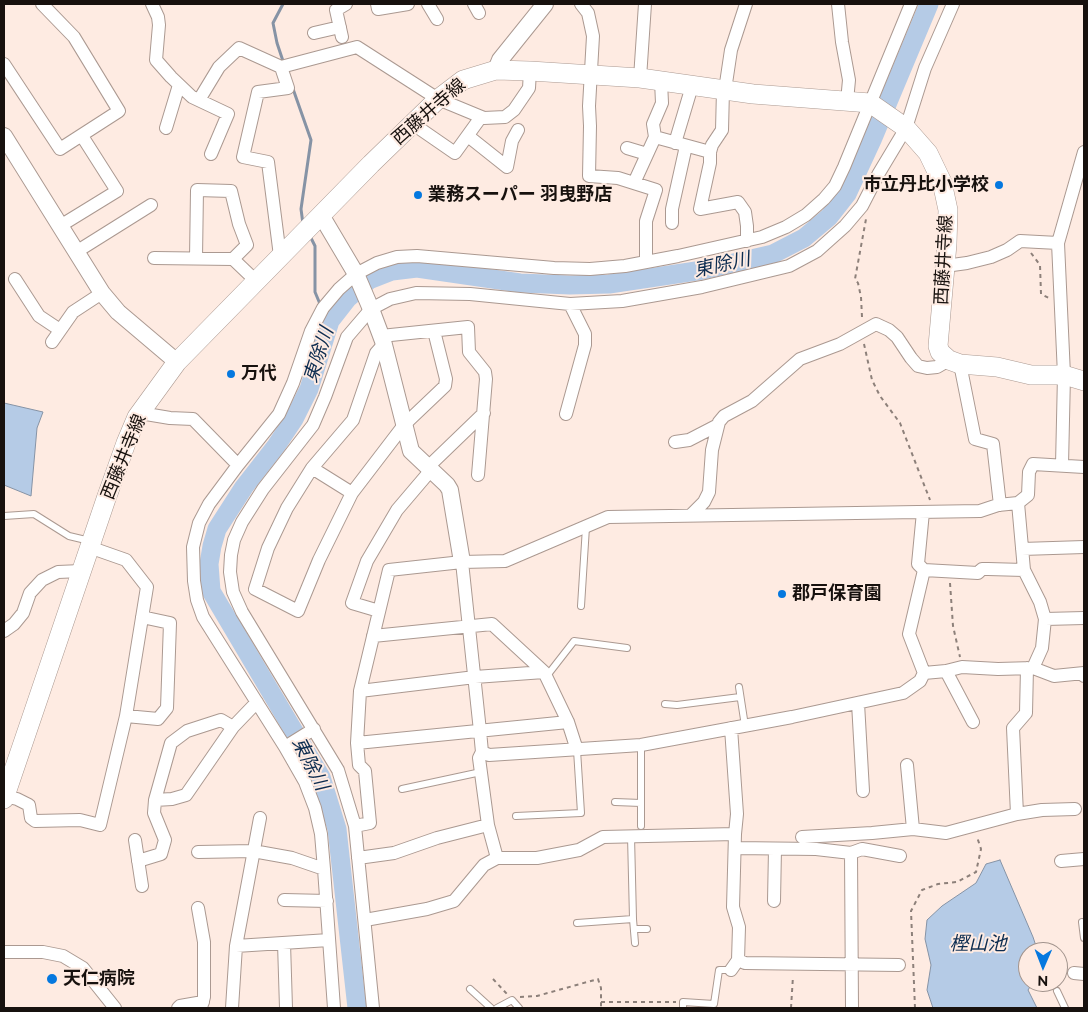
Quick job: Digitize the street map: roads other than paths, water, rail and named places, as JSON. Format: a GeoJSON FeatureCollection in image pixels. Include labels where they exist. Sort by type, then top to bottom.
{"type":"FeatureCollection","features":[{"type":"Feature","properties":{"kind":"main road","name":"西藤井寺線"},"geometry":{"type":"LineString","coordinates":[[4,797],[126,443],[140,413],[177,362],[280,256],[438,99],[463,80],[496,70],[530,71],[640,78],[753,94],[870,103],[902,124],[928,153],[942,182],[948,210],[938,346],[940,352],[955,362]]}},
{"type":"Feature","properties":{"kind":"main road"},"geometry":{"type":"LineString","coordinates":[[955,362],[997,367],[1031,375],[1064,375],[1084,381]]}},
{"type":"Feature","properties":{"kind":"street"},"geometry":{"type":"LineString","coordinates":[[4,64],[60,149],[120,111],[74,37],[42,4]]}},
{"type":"Feature","properties":{"kind":"street"},"geometry":{"type":"LineString","coordinates":[[152,4],[158,17],[159,25],[156,60],[192,97],[228,114],[211,154]]}},
{"type":"Feature","properties":{"kind":"street"},"geometry":{"type":"LineString","coordinates":[[314,33],[341,32],[336,10],[346,4]]}},
{"type":"Feature","properties":{"kind":"street"},"geometry":{"type":"LineString","coordinates":[[377,4],[378,9],[408,4]]}},
{"type":"Feature","properties":{"kind":"street"},"geometry":{"type":"LineString","coordinates":[[428,4],[437,19]]}},
{"type":"Feature","properties":{"kind":"street"},"geometry":{"type":"LineString","coordinates":[[496,70],[500,60],[544,4]]}},
{"type":"Feature","properties":{"kind":"street"},"geometry":{"type":"LineString","coordinates":[[581,4],[588,13],[593,36],[589,106],[589,176],[618,178],[656,190],[646,221],[646,262]]}},
{"type":"Feature","properties":{"kind":"street"},"geometry":{"type":"LineString","coordinates":[[640,78],[646,4]]}},
{"type":"Feature","properties":{"kind":"street"},"geometry":{"type":"LineString","coordinates":[[746,4],[731,50],[724,90],[722,130],[710,152],[710,163],[700,209],[738,202],[745,212],[747,241]]}},
{"type":"Feature","properties":{"kind":"street"},"geometry":{"type":"LineString","coordinates":[[838,4],[849,80],[846,101]]}},
{"type":"Feature","properties":{"kind":"street"},"geometry":{"type":"LineString","coordinates":[[334,1008],[321,834],[314,808],[305,782],[288,746],[257,702],[203,617],[197,600],[194,581],[193,547],[199,523],[209,504],[279,414],[293,383],[311,331],[323,308],[339,289],[356,274],[377,263],[397,257],[417,256],[554,268],[625,266],[762,237],[786,227],[806,215],[835,186],[912,4]]}},
{"type":"Feature","properties":{"kind":"street"},"geometry":{"type":"LineString","coordinates":[[374,1008],[355,826],[338,770],[312,731],[242,612],[233,592],[230,572],[234,540],[242,522],[263,489],[313,425],[347,337],[371,309],[390,299],[416,293],[470,294],[570,304],[622,301],[702,288],[789,266],[817,251],[845,226],[862,206],[902,124],[953,4]]}},
{"type":"Feature","properties":{"kind":"street"},"geometry":{"type":"LineString","coordinates":[[199,100],[219,67],[238,48],[281,67],[357,47],[438,99],[481,117],[497,119],[505,117],[514,110],[529,88],[530,71]]}},
{"type":"Feature","properties":{"kind":"street"},"geometry":{"type":"LineString","coordinates":[[280,256],[268,162],[243,157],[258,92],[288,88],[281,67]]}},
{"type":"Feature","properties":{"kind":"street"},"geometry":{"type":"LineString","coordinates":[[634,183],[655,138],[653,124],[662,103],[661,81]]}},
{"type":"Feature","properties":{"kind":"street"},"geometry":{"type":"LineString","coordinates":[[166,128],[180,85]]}},
{"type":"Feature","properties":{"kind":"street"},"geometry":{"type":"LineString","coordinates":[[672,223],[672,209],[681,144],[692,86]]}},
{"type":"Feature","properties":{"kind":"street"},"geometry":{"type":"LineString","coordinates":[[413,124],[455,153],[481,117]]}},
{"type":"Feature","properties":{"kind":"street"},"geometry":{"type":"LineString","coordinates":[[468,136],[507,166],[512,141],[518,130]]}},
{"type":"Feature","properties":{"kind":"street"},"geometry":{"type":"LineString","coordinates":[[4,136],[102,293],[118,312],[177,362]]}},
{"type":"Feature","properties":{"kind":"street"},"geometry":{"type":"LineString","coordinates":[[60,226],[117,190],[82,136]]}},
{"type":"Feature","properties":{"kind":"street"},"geometry":{"type":"LineString","coordinates":[[655,138],[710,152]]}},
{"type":"Feature","properties":{"kind":"street"},"geometry":{"type":"LineString","coordinates":[[627,148],[648,154]]}},
{"type":"Feature","properties":{"kind":"street"},"geometry":{"type":"LineString","coordinates":[[1062,465],[1064,375],[1058,243],[1084,152]]}},
{"type":"Feature","properties":{"kind":"street"},"geometry":{"type":"LineString","coordinates":[[196,258],[197,190],[231,191],[247,245],[233,259]]}},
{"type":"Feature","properties":{"kind":"street"},"geometry":{"type":"LineString","coordinates":[[76,252],[152,205]]}},
{"type":"Feature","properties":{"kind":"street"},"geometry":{"type":"LineString","coordinates":[[312,225],[356,274],[383,340],[411,451],[450,490],[470,627],[482,752],[479,758],[488,825],[497,858]]}},
{"type":"Feature","properties":{"kind":"street"},"geometry":{"type":"LineString","coordinates":[[945,266],[991,257],[1021,241],[1058,243]]}},
{"type":"Feature","properties":{"kind":"street"},"geometry":{"type":"LineString","coordinates":[[154,258],[233,259],[256,281]]}},
{"type":"Feature","properties":{"kind":"street"},"geometry":{"type":"LineString","coordinates":[[15,279],[39,316],[60,330]]}},
{"type":"Feature","properties":{"kind":"street"},"geometry":{"type":"LineString","coordinates":[[52,342],[73,312],[102,293]]}},
{"type":"Feature","properties":{"kind":"street"},"geometry":{"type":"LineString","coordinates":[[566,414],[585,345],[585,334],[570,304]]}},
{"type":"Feature","properties":{"kind":"street"},"geometry":{"type":"LineString","coordinates":[[690,516],[704,502],[709,492],[712,450],[718,425],[724,416],[752,401],[800,359],[840,344],[876,324],[889,330],[897,337],[918,366],[927,368],[937,367],[955,362],[976,439],[993,444],[1000,505]]}},
{"type":"Feature","properties":{"kind":"street"},"geometry":{"type":"LineString","coordinates":[[383,340],[468,327],[469,352],[485,372],[486,379],[478,475]]}},
{"type":"Feature","properties":{"kind":"street"},"geometry":{"type":"LineString","coordinates":[[383,340],[376,353],[352,420],[312,468],[287,508],[268,548],[255,589],[298,611],[319,560],[352,493],[404,425],[445,386],[446,379],[434,331]]}},
{"type":"Feature","properties":{"kind":"street"},"geometry":{"type":"LineString","coordinates":[[140,413],[170,418],[193,419],[238,465]]}},
{"type":"Feature","properties":{"kind":"street"},"geometry":{"type":"LineString","coordinates":[[379,611],[352,603],[367,561],[397,510],[429,468],[484,413]]}},
{"type":"Feature","properties":{"kind":"street"},"geometry":{"type":"LineString","coordinates":[[676,442],[689,440],[718,425]]}},
{"type":"Feature","properties":{"kind":"street"},"geometry":{"type":"LineString","coordinates":[[355,826],[370,822],[365,771],[359,766],[357,743],[360,691],[389,570],[462,562],[505,561],[608,517],[980,511],[1000,505],[1018,503],[1028,495],[1029,472],[1033,464],[1084,466]]}},
{"type":"Feature","properties":{"kind":"street"},"geometry":{"type":"LineString","coordinates":[[312,468],[352,493]]}},
{"type":"Feature","properties":{"kind":"street"},"geometry":{"type":"LineString","coordinates":[[1017,814],[1013,728],[1026,713],[1030,668],[1042,648],[1045,619],[1040,602],[1024,570],[1018,503]]}},
{"type":"Feature","properties":{"kind":"street"},"geometry":{"type":"LineString","coordinates":[[929,512],[918,564],[924,570],[978,573],[982,569],[1024,570]]}},
{"type":"Feature","properties":{"kind":"street"},"geometry":{"type":"LineString","coordinates":[[4,797],[17,799],[29,805],[31,818],[35,821],[80,820],[100,825],[126,716],[147,587],[126,560],[90,545]]}},
{"type":"Feature","properties":{"kind":"street"},"geometry":{"type":"LineString","coordinates":[[1022,549],[1084,547]]}},
{"type":"Feature","properties":{"kind":"street"},"geometry":{"type":"LineString","coordinates":[[482,752],[489,755],[641,745],[745,726],[903,692],[920,681],[924,673],[909,634],[924,570]]}},
{"type":"Feature","properties":{"kind":"street"},"geometry":{"type":"LineString","coordinates":[[4,631],[14,624],[23,613],[30,593],[42,580],[58,572],[81,571]]}},
{"type":"Feature","properties":{"kind":"street"},"geometry":{"type":"LineString","coordinates":[[126,716],[158,719],[167,708],[170,623],[142,617]]}},
{"type":"Feature","properties":{"kind":"street"},"geometry":{"type":"LineString","coordinates":[[1045,619],[1084,618]]}},
{"type":"Feature","properties":{"kind":"street"},"geometry":{"type":"LineString","coordinates":[[373,636],[492,624],[545,674],[568,722],[577,750]]}},
{"type":"Feature","properties":{"kind":"street"},"geometry":{"type":"LineString","coordinates":[[924,673],[946,672],[962,666],[998,669],[1030,668],[1054,676],[1084,674]]}},
{"type":"Feature","properties":{"kind":"street"},"geometry":{"type":"LineString","coordinates":[[946,672],[973,722]]}},
{"type":"Feature","properties":{"kind":"street"},"geometry":{"type":"LineString","coordinates":[[360,691],[475,677],[545,674]]}},
{"type":"Feature","properties":{"kind":"street"},"geometry":{"type":"LineString","coordinates":[[155,800],[172,799],[186,795],[233,727],[257,702]]}},
{"type":"Feature","properties":{"kind":"street"},"geometry":{"type":"LineString","coordinates":[[858,703],[863,791]]}},
{"type":"Feature","properties":{"kind":"street"},"geometry":{"type":"LineString","coordinates":[[138,861],[161,854],[165,840],[154,813],[155,800],[171,742],[187,731],[221,720],[233,727]]}},
{"type":"Feature","properties":{"kind":"street"},"geometry":{"type":"LineString","coordinates":[[357,743],[568,722]]}},
{"type":"Feature","properties":{"kind":"street"},"geometry":{"type":"LineString","coordinates":[[731,728],[738,814],[735,834],[734,907],[739,927],[735,965],[745,963],[851,966],[899,965]]}},
{"type":"Feature","properties":{"kind":"street"},"geometry":{"type":"LineString","coordinates":[[288,746],[312,731]]}},
{"type":"Feature","properties":{"kind":"street"},"geometry":{"type":"LineString","coordinates":[[907,765],[913,829]]}},
{"type":"Feature","properties":{"kind":"street"},"geometry":{"type":"LineString","coordinates":[[802,837],[913,829],[946,833],[1017,814],[1042,810],[1074,809]]}},
{"type":"Feature","properties":{"kind":"street"},"geometry":{"type":"LineString","coordinates":[[232,1008],[236,946],[260,818]]}},
{"type":"Feature","properties":{"kind":"street"},"geometry":{"type":"LineString","coordinates":[[358,858],[394,853],[437,838],[488,825]]}},
{"type":"Feature","properties":{"kind":"street"},"geometry":{"type":"LineString","coordinates":[[365,920],[454,902],[484,865],[497,858],[537,858],[579,850],[603,837],[735,834]]}},
{"type":"Feature","properties":{"kind":"street"},"geometry":{"type":"LineString","coordinates":[[135,840],[142,886]]}},
{"type":"Feature","properties":{"kind":"street"},"geometry":{"type":"LineString","coordinates":[[735,848],[816,849],[851,853],[862,849],[900,856]]}},
{"type":"Feature","properties":{"kind":"street"},"geometry":{"type":"LineString","coordinates":[[774,901],[775,849]]}},
{"type":"Feature","properties":{"kind":"street"},"geometry":{"type":"LineString","coordinates":[[198,852],[253,852],[292,858],[324,869]]}},
{"type":"Feature","properties":{"kind":"street"},"geometry":{"type":"LineString","coordinates":[[851,853],[852,1008]]}},
{"type":"Feature","properties":{"kind":"street"},"geometry":{"type":"LineString","coordinates":[[1062,861],[1084,859]]}},
{"type":"Feature","properties":{"kind":"street"},"geometry":{"type":"LineString","coordinates":[[284,900],[327,901]]}},
{"type":"Feature","properties":{"kind":"street"},"geometry":{"type":"LineString","coordinates":[[178,1008],[180,1006],[202,1005],[204,997],[204,942],[198,908]]}},
{"type":"Feature","properties":{"kind":"street"},"geometry":{"type":"LineString","coordinates":[[236,946],[329,940]]}},
{"type":"Feature","properties":{"kind":"street"},"geometry":{"type":"LineString","coordinates":[[284,943],[286,1008]]}},
{"type":"Feature","properties":{"kind":"street"},"geometry":{"type":"LineString","coordinates":[[4,952],[43,952],[63,956],[83,968],[115,1008]]}},
{"type":"Feature","properties":{"kind":"lane"},"geometry":{"type":"LineString","coordinates":[[4,516],[34,514],[69,536],[90,545]]}},
{"type":"Feature","properties":{"kind":"lane"},"geometry":{"type":"LineString","coordinates":[[581,606],[586,526]]}},
{"type":"Feature","properties":{"kind":"lane"},"geometry":{"type":"LineString","coordinates":[[545,674],[574,641],[627,648]]}},
{"type":"Feature","properties":{"kind":"lane"},"geometry":{"type":"LineString","coordinates":[[739,687],[745,726]]}},
{"type":"Feature","properties":{"kind":"lane"},"geometry":{"type":"LineString","coordinates":[[665,704],[677,705],[740,697]]}},
{"type":"Feature","properties":{"kind":"lane"},"geometry":{"type":"LineString","coordinates":[[641,745],[641,826]]}},
{"type":"Feature","properties":{"kind":"lane"},"geometry":{"type":"LineString","coordinates":[[516,816],[581,813],[577,750]]}},
{"type":"Feature","properties":{"kind":"lane"},"geometry":{"type":"LineString","coordinates":[[402,789],[481,772]]}},
{"type":"Feature","properties":{"kind":"lane"},"geometry":{"type":"LineString","coordinates":[[615,802],[641,803]]}},
{"type":"Feature","properties":{"kind":"lane"},"geometry":{"type":"LineString","coordinates":[[631,836],[632,919],[635,943]]}},
{"type":"Feature","properties":{"kind":"lane"},"geometry":{"type":"LineString","coordinates":[[576,923],[632,919]]}},
{"type":"Feature","properties":{"kind":"lane"},"geometry":{"type":"LineString","coordinates":[[1082,922],[1084,938]]}},
{"type":"Feature","properties":{"kind":"lane"},"geometry":{"type":"LineString","coordinates":[[634,929],[647,929]]}},
{"type":"Feature","properties":{"kind":"lane"},"geometry":{"type":"LineString","coordinates":[[683,1005],[714,1004],[719,970],[735,965]]}},
{"type":"Feature","properties":{"kind":"lane"},"geometry":{"type":"LineString","coordinates":[[470,989],[491,1008]]}},
{"type":"Feature","properties":{"kind":"lane"},"geometry":{"type":"LineString","coordinates":[[1057,992],[1065,1008]]}},
{"type":"Feature","properties":{"kind":"lane"},"geometry":{"type":"LineString","coordinates":[[498,1008],[512,1000],[518,1008]]}},
{"type":"Feature","properties":{"kind":"water"},"geometry":{"type":"Polygon","coordinates":[[[4,403],[43,412],[37,428],[31,496],[4,485],[4,403]]]}},
{"type":"Feature","properties":{"kind":"water","name":"樫山池"},"geometry":{"type":"Polygon","coordinates":[[[1000,860],[1033,937],[1035,942],[1018,942],[1018,992],[1029,992],[1037,1008],[933,1008],[927,990],[931,965],[925,939],[927,920],[942,906],[976,883],[986,864],[1000,860]]]}},
{"type":"Feature","properties":{"kind":"waterway"},"geometry":{"type":"LineString","coordinates":[[283,4],[273,23],[284,64]]}},
{"type":"Feature","properties":{"kind":"waterway","name":"東除川"},"geometry":{"type":"LineString","coordinates":[[357,1008],[337,829],[321,777],[211,591],[209,564],[217,529],[244,487],[294,419],[309,389],[330,321],[348,298],[369,280],[392,271],[417,268],[520,283],[609,284],[703,270],[773,254],[804,238],[829,217],[847,194],[872,140],[929,4]]}},
{"type":"Feature","properties":{"kind":"waterway"},"geometry":{"type":"LineString","coordinates":[[292,86],[311,140],[301,209],[303,224]]}},
{"type":"Feature","properties":{"kind":"waterway"},"geometry":{"type":"LineString","coordinates":[[310,236],[315,246],[315,292],[320,304]]}},
{"type":"Feature","properties":{"kind":"waterway"},"geometry":{"type":"LineString","coordinates":[[325,312],[330,321]]}},
{"type":"Feature","properties":{"kind":"place","name":"市立丹比小学校"},"geometry":{"type":"Point","coordinates":[999,185]}},
{"type":"Feature","properties":{"kind":"place","name":"業務スーパー 羽曳野店"},"geometry":{"type":"Point","coordinates":[418,195]}},
{"type":"Feature","properties":{"kind":"place","name":"万代"},"geometry":{"type":"Point","coordinates":[231,374]}},
{"type":"Feature","properties":{"kind":"place","name":"郡戸保育園"},"geometry":{"type":"Point","coordinates":[782,594]}},
{"type":"Feature","properties":{"kind":"place","name":"天仁病院"},"geometry":{"type":"Point","coordinates":[52,979]}}]}
